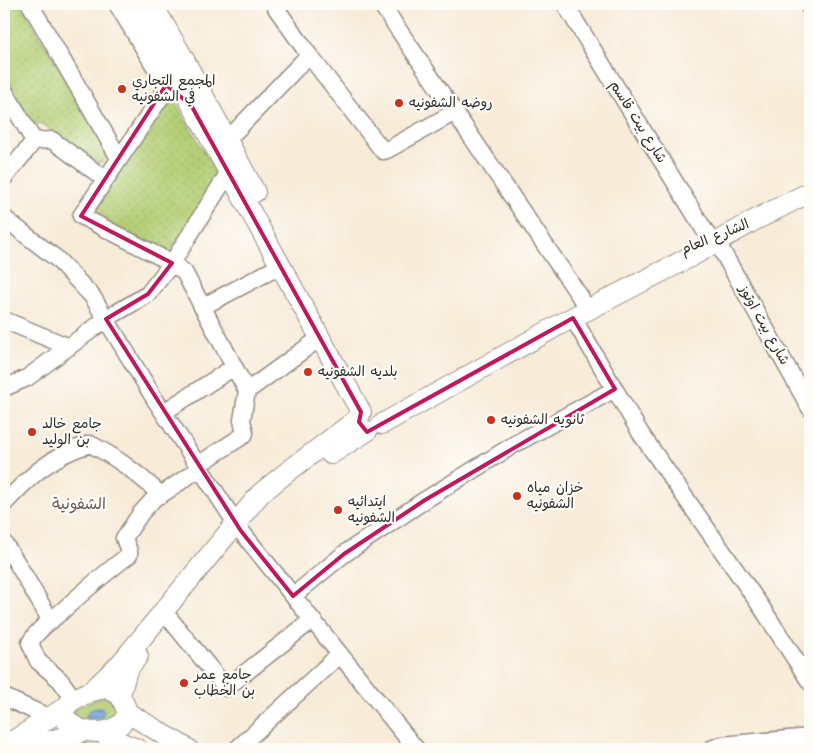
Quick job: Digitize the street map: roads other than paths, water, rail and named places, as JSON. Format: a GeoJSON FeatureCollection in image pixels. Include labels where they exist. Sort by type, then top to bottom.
{"type":"FeatureCollection","features":[{"type":"Feature","properties":{"kind":"main road"},"geometry":{"type":"LineString","coordinates":[[133,4],[192,105],[320,338],[370,417]]}},
{"type":"Feature","properties":{"kind":"main road"},"geometry":{"type":"LineString","coordinates":[[152,4],[227,140],[370,417]]}},
{"type":"Feature","properties":{"kind":"main road","name":"الشارع العام"},"geometry":{"type":"LineString","coordinates":[[370,417],[573,318],[713,240],[810,192]]}},
{"type":"Feature","properties":{"kind":"main road","name":"الشارع العام"},"geometry":{"type":"LineString","coordinates":[[370,417],[581,298],[681,250],[713,240]]}},
{"type":"Feature","properties":{"kind":"main road"},"geometry":{"type":"LineString","coordinates":[[18,749],[93,690],[121,663],[239,527],[270,498],[370,417]]}},
{"type":"Feature","properties":{"kind":"main road"},"geometry":{"type":"LineString","coordinates":[[188,749],[128,713],[120,694],[127,670],[170,619],[239,527]]}},
{"type":"Feature","properties":{"kind":"main road"},"geometry":{"type":"LineString","coordinates":[[93,690],[107,688],[120,694]]}},
{"type":"Feature","properties":{"kind":"main road"},"geometry":{"type":"LineString","coordinates":[[107,737],[121,728],[128,713]]}},
{"type":"Feature","properties":{"kind":"main road"},"geometry":{"type":"LineString","coordinates":[[4,747],[64,716],[66,722],[77,734]]}},
{"type":"Feature","properties":{"kind":"main road"},"geometry":{"type":"LineString","coordinates":[[53,723],[86,737],[107,737],[137,749]]}},
{"type":"Feature","properties":{"kind":"street"},"geometry":{"type":"LineString","coordinates":[[30,4],[119,158]]}},
{"type":"Feature","properties":{"kind":"street"},"geometry":{"type":"LineString","coordinates":[[117,4],[166,85],[192,105]]}},
{"type":"Feature","properties":{"kind":"street"},"geometry":{"type":"LineString","coordinates":[[278,4],[276,8],[309,55],[383,151],[454,112]]}},
{"type":"Feature","properties":{"kind":"street"},"geometry":{"type":"LineString","coordinates":[[381,4],[581,298]]}},
{"type":"Feature","properties":{"kind":"street"},"geometry":{"type":"LineString","coordinates":[[808,4],[810,8]]}},
{"type":"Feature","properties":{"kind":"street","name":"شارع بيت قاسم"},"geometry":{"type":"LineString","coordinates":[[566,6],[713,240]]}},
{"type":"Feature","properties":{"kind":"street"},"geometry":{"type":"LineString","coordinates":[[227,140],[309,55]]}},
{"type":"Feature","properties":{"kind":"street"},"geometry":{"type":"LineString","coordinates":[[4,504],[35,471],[76,448],[90,444],[113,456],[136,472],[161,495],[199,466],[244,436],[242,420],[247,391],[184,272],[172,263],[81,216],[164,94],[166,85]]}},
{"type":"Feature","properties":{"kind":"street"},"geometry":{"type":"LineString","coordinates":[[4,90],[34,141]]}},
{"type":"Feature","properties":{"kind":"street"},"geometry":{"type":"LineString","coordinates":[[4,178],[34,141],[52,140],[105,179]]}},
{"type":"Feature","properties":{"kind":"street"},"geometry":{"type":"LineString","coordinates":[[4,388],[27,378],[106,319],[148,294],[172,263],[229,172]]}},
{"type":"Feature","properties":{"kind":"street"},"geometry":{"type":"LineString","coordinates":[[4,218],[57,259],[92,296],[164,412],[239,527],[416,749]]}},
{"type":"Feature","properties":{"kind":"street","name":"شارع بيت اوتوز"},"geometry":{"type":"LineString","coordinates":[[713,240],[810,408]]}},
{"type":"Feature","properties":{"kind":"street"},"geometry":{"type":"LineString","coordinates":[[202,307],[280,266]]}},
{"type":"Feature","properties":{"kind":"street"},"geometry":{"type":"LineString","coordinates":[[573,318],[641,434],[746,585],[810,682]]}},
{"type":"Feature","properties":{"kind":"street"},"geometry":{"type":"LineString","coordinates":[[4,320],[69,347]]}},
{"type":"Feature","properties":{"kind":"street"},"geometry":{"type":"LineString","coordinates":[[247,391],[320,338]]}},
{"type":"Feature","properties":{"kind":"street"},"geometry":{"type":"LineString","coordinates":[[164,412],[234,367]]}},
{"type":"Feature","properties":{"kind":"street"},"geometry":{"type":"LineString","coordinates":[[293,596],[344,554],[425,500],[515,444],[615,390]]}},
{"type":"Feature","properties":{"kind":"street"},"geometry":{"type":"LineString","coordinates":[[53,723],[60,680],[38,661],[30,643],[33,637],[108,570],[129,555],[124,538],[141,513],[159,493]]}},
{"type":"Feature","properties":{"kind":"street"},"geometry":{"type":"LineString","coordinates":[[4,543],[51,621]]}},
{"type":"Feature","properties":{"kind":"street"},"geometry":{"type":"LineString","coordinates":[[170,619],[226,688],[312,620]]}},
{"type":"Feature","properties":{"kind":"street"},"geometry":{"type":"LineString","coordinates":[[238,749],[340,654]]}},
{"type":"Feature","properties":{"kind":"street"},"geometry":{"type":"LineString","coordinates":[[4,697],[53,723]]}},
{"type":"Feature","properties":{"kind":"street"},"geometry":{"type":"LineString","coordinates":[[4,710],[53,723]]}},
{"type":"Feature","properties":{"kind":"street"},"geometry":{"type":"LineString","coordinates":[[711,749],[722,745],[810,737]]}},
{"type":"Feature","properties":{"kind":"water"},"geometry":{"type":"Polygon","coordinates":[[[94,708],[102,708],[104,711],[103,716],[95,720],[88,719],[86,716],[94,708]]]}},
{"type":"Feature","properties":{"kind":"place","name":"المجمع التجاري في الشفونيه"},"geometry":{"type":"Point","coordinates":[122,89]}},
{"type":"Feature","properties":{"kind":"place","name":"روضه الشفونيه"},"geometry":{"type":"Point","coordinates":[399,103]}},
{"type":"Feature","properties":{"kind":"place","name":"بلديه الشفونيه"},"geometry":{"type":"Point","coordinates":[308,372]}},
{"type":"Feature","properties":{"kind":"place","name":"ثانويه الشفونيه"},"geometry":{"type":"Point","coordinates":[491,420]}},
{"type":"Feature","properties":{"kind":"place","name":"جامع خالد بن الوليد"},"geometry":{"type":"Point","coordinates":[32,432]}},
{"type":"Feature","properties":{"kind":"place","name":"خزان مياه الشفونيه"},"geometry":{"type":"Point","coordinates":[517,496]}},
{"type":"Feature","properties":{"kind":"place","name":"ايتدائيه الشفونيه"},"geometry":{"type":"Point","coordinates":[338,510]}},
{"type":"Feature","properties":{"kind":"place","name":"جامع عمر بن الخطاب"},"geometry":{"type":"Point","coordinates":[184,683]}},
{"type":"Feature","properties":{"kind":"district","name":"الشفونية"},"geometry":{"type":"Point","coordinates":[79,504]}}]}
